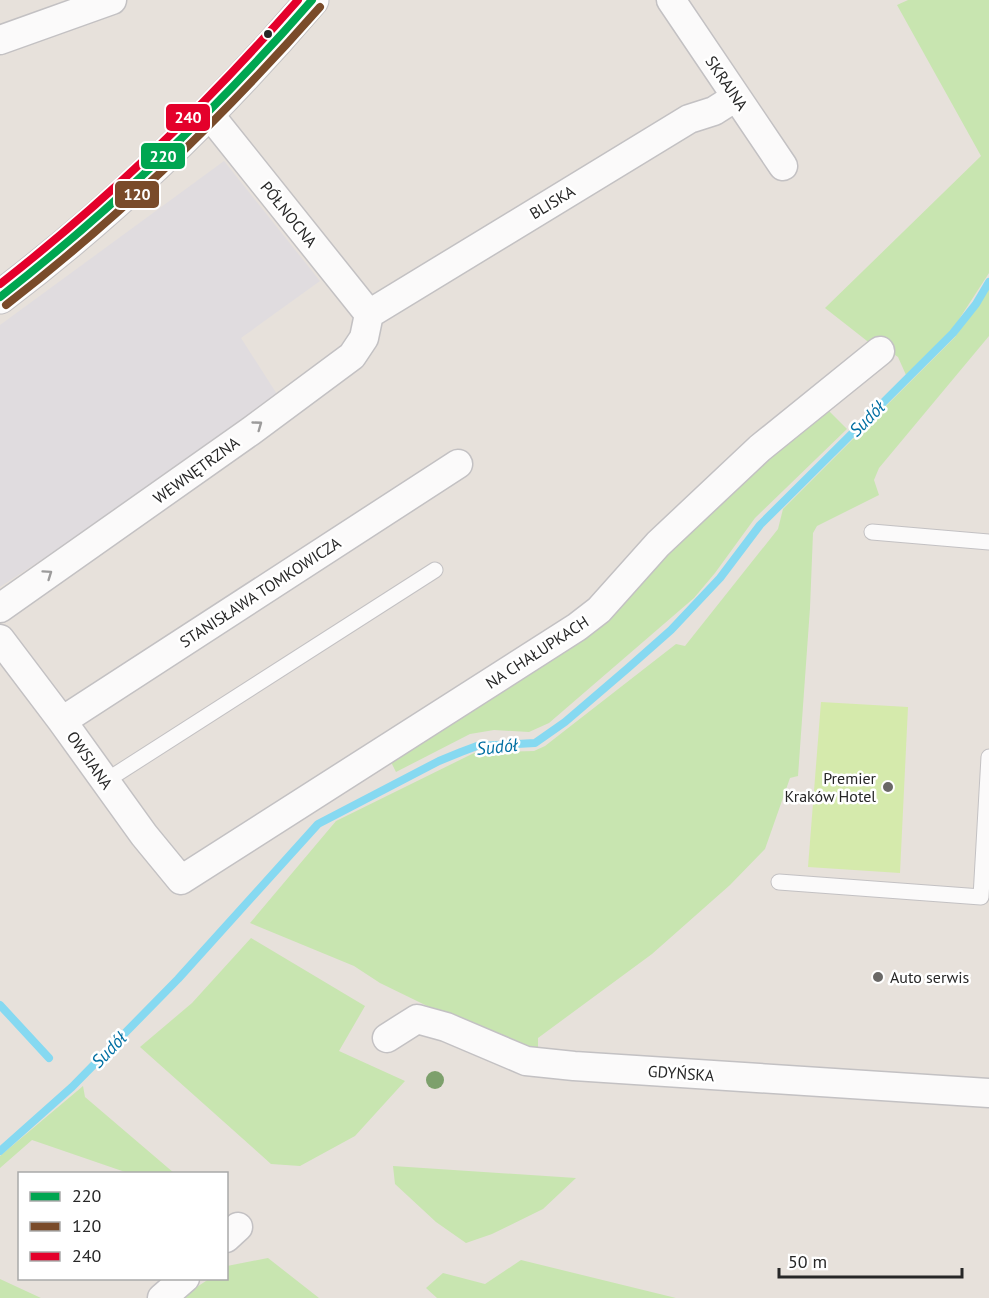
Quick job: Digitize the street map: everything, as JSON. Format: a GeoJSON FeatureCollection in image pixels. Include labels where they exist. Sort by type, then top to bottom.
{"type":"FeatureCollection","features":[{"type":"Feature","properties":{"kind":"street"},"geometry":{"type":"LineString","coordinates":[[0,40],[111,0]]}},
{"type":"Feature","properties":{"kind":"street"},"geometry":{"type":"LineString","coordinates":[[0,297],[102,215],[159,163],[208,114],[312,0]]}},
{"type":"Feature","properties":{"kind":"street","name":"SKRAJNA"},"geometry":{"type":"LineString","coordinates":[[671,0],[783,166]]}},
{"type":"Feature","properties":{"kind":"street","name":"BLISKA"},"geometry":{"type":"LineString","coordinates":[[369,314],[689,119],[714,111],[736,97]]}},
{"type":"Feature","properties":{"kind":"street","name":"PÓŁNOCNA"},"geometry":{"type":"LineString","coordinates":[[208,114],[369,314]]}},
{"type":"Feature","properties":{"kind":"street","name":"WEWNĘTRZNA"},"geometry":{"type":"LineString","coordinates":[[0,608],[352,356],[364,338],[369,314]]}},
{"type":"Feature","properties":{"kind":"street","name":"NA CHAŁUPKACH"},"geometry":{"type":"LineString","coordinates":[[181,880],[578,627],[599,610],[658,544],[760,448],[880,351]]}},
{"type":"Feature","properties":{"kind":"street","name":"STANISŁAWA TOMKOWICZA"},"geometry":{"type":"LineString","coordinates":[[62,721],[458,464]]}},
{"type":"Feature","properties":{"kind":"street","name":"OWSIANA"},"geometry":{"type":"LineString","coordinates":[[0,639],[150,844],[181,880]]}},
{"type":"Feature","properties":{"kind":"street","name":"GDYŃSKA"},"geometry":{"type":"LineString","coordinates":[[387,1038],[417,1019],[446,1027],[526,1060],[574,1066],[989,1093]]}},
{"type":"Feature","properties":{"kind":"street"},"geometry":{"type":"LineString","coordinates":[[162,1298],[183,1280]]}},
{"type":"Feature","properties":{"kind":"lane"},"geometry":{"type":"LineString","coordinates":[[872,532],[989,542]]}},
{"type":"Feature","properties":{"kind":"lane"},"geometry":{"type":"LineString","coordinates":[[104,782],[435,570]]}},
{"type":"Feature","properties":{"kind":"lane"},"geometry":{"type":"LineString","coordinates":[[779,882],[981,897],[989,757]]}},
{"type":"Feature","properties":{"kind":"shaded area"},"geometry":{"type":"Polygon","coordinates":[[[224,161],[320,281],[241,338],[282,402],[0,587],[0,325],[224,161]]]}},
{"type":"Feature","properties":{"kind":"green space"},"geometry":{"type":"Polygon","coordinates":[[[908,0],[989,0],[989,273],[954,327],[906,375],[898,357],[880,345],[876,348],[825,308],[981,156],[897,5],[908,0]]]}},
{"type":"Feature","properties":{"kind":"green space"},"geometry":{"type":"Polygon","coordinates":[[[989,287],[989,336],[879,468],[874,480],[879,495],[817,526],[813,533],[798,776],[790,778],[765,849],[730,885],[652,954],[538,1038],[538,1048],[499,1041],[380,983],[354,966],[250,923],[336,821],[474,753],[534,751],[545,746],[676,644],[685,646],[778,529],[783,509],[955,337],[989,287]]]}},
{"type":"Feature","properties":{"kind":"green space"},"geometry":{"type":"Polygon","coordinates":[[[823,405],[847,429],[755,518],[694,598],[549,723],[529,732],[494,730],[470,734],[396,772],[388,756],[680,537],[823,405]]]}},
{"type":"Feature","properties":{"kind":"green space"},"geometry":{"type":"Polygon","coordinates":[[[821,702],[908,707],[900,873],[808,867],[821,702]]]}},
{"type":"Feature","properties":{"kind":"green space"},"geometry":{"type":"Polygon","coordinates":[[[251,938],[365,1006],[339,1051],[405,1081],[355,1136],[300,1166],[271,1164],[140,1047],[192,1003],[251,938]]]}},
{"type":"Feature","properties":{"kind":"green space"},"geometry":{"type":"Polygon","coordinates":[[[83,1086],[85,1097],[173,1172],[125,1172],[32,1140],[0,1168],[0,1156],[83,1086]]]}},
{"type":"Feature","properties":{"kind":"green space"},"geometry":{"type":"Polygon","coordinates":[[[393,1166],[576,1178],[543,1209],[492,1234],[466,1243],[436,1222],[395,1184],[393,1166]]]}},
{"type":"Feature","properties":{"kind":"green space"},"geometry":{"type":"Polygon","coordinates":[[[268,1258],[319,1298],[180,1298],[207,1280],[228,1280],[228,1266],[268,1258]]]}},
{"type":"Feature","properties":{"kind":"green space"},"geometry":{"type":"Polygon","coordinates":[[[521,1260],[676,1298],[437,1298],[426,1288],[443,1273],[485,1284],[521,1260]]]}},
{"type":"Feature","properties":{"kind":"green space"},"geometry":{"type":"Polygon","coordinates":[[[0,1279],[41,1298],[0,1298],[0,1279]]]}},
{"type":"Feature","properties":{"kind":"waterway","name":"Sudół"},"geometry":{"type":"LineString","coordinates":[[0,1151],[72,1087],[178,979],[318,824],[439,761],[477,746],[535,743],[565,722],[628,668],[671,630],[720,578],[760,525],[953,333],[976,304],[989,282]]}},
{"type":"Feature","properties":{"kind":"waterway"},"geometry":{"type":"LineString","coordinates":[[0,1005],[49,1058]]}},
{"type":"Feature","properties":{"kind":"transit line","name":"240"},"geometry":{"type":"LineString","coordinates":[[0,284],[80,218],[156,149],[264,39],[298,0]]}},
{"type":"Feature","properties":{"kind":"transit line","name":"220"},"geometry":{"type":"LineString","coordinates":[[0,297],[124,193],[163,156],[239,80],[312,0]]}},
{"type":"Feature","properties":{"kind":"transit line","name":"120"},"geometry":{"type":"LineString","coordinates":[[6,305],[90,236],[170,164],[247,87],[320,7]]}},
{"type":"Feature","properties":{"kind":"place","name":"Premier Kraków Hotel"},"geometry":{"type":"Point","coordinates":[888,787]}},
{"type":"Feature","properties":{"kind":"place","name":"Auto serwis"},"geometry":{"type":"Point","coordinates":[878,977]}}]}
